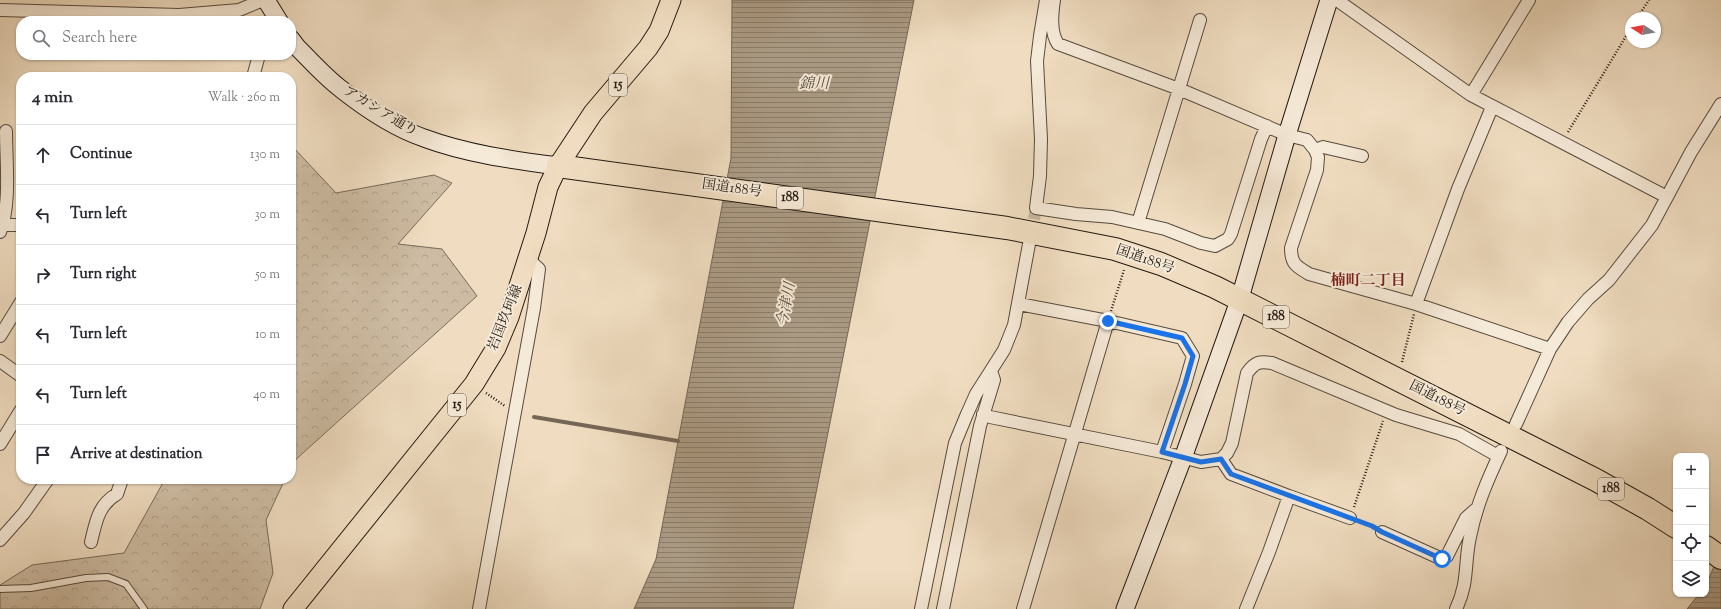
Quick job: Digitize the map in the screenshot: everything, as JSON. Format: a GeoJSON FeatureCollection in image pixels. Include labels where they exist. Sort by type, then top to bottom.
{"type":"FeatureCollection","features":[{"type":"Feature","properties":{"kind":"highway","name":"国道188号"},"geometry":{"type":"LineString","coordinates":[[558,166],[589,169],[991,226],[1081,241],[1115,249],[1161,264],[1240,298],[1596,480],[1648,509],[1673,525]]}},
{"type":"Feature","properties":{"kind":"highway"},"geometry":{"type":"LineString","coordinates":[[1709,549],[1721,558]]}},
{"type":"Feature","properties":{"kind":"main road","name":"岩国玖珂線"},"geometry":{"type":"LineString","coordinates":[[293,609],[474,384],[496,348],[509,317],[528,259],[548,187],[558,166],[594,113],[648,48],[659,31],[671,0]]}},
{"type":"Feature","properties":{"kind":"street"},"geometry":{"type":"LineString","coordinates":[[0,10],[50,6],[179,15],[239,10],[263,0]]}},
{"type":"Feature","properties":{"kind":"street"},"geometry":{"type":"LineString","coordinates":[[266,0],[276,16]]}},
{"type":"Feature","properties":{"kind":"street"},"geometry":{"type":"LineString","coordinates":[[1046,0],[1037,61],[1041,139],[1040,176],[1036,208],[1076,214],[1102,215],[1165,229],[1201,243],[1215,246],[1228,240],[1231,234],[1261,139],[1267,126]]}},
{"type":"Feature","properties":{"kind":"street"},"geometry":{"type":"LineString","coordinates":[[1054,0],[1054,39],[1058,44],[1179,89],[1287,135],[1307,140],[1315,150],[1318,157],[1317,170],[1291,248],[1291,258],[1296,266],[1309,274],[1416,304],[1550,349]]}},
{"type":"Feature","properties":{"kind":"street"},"geometry":{"type":"LineString","coordinates":[[1125,609],[1184,458],[1240,298],[1287,135],[1329,0]]}},
{"type":"Feature","properties":{"kind":"street"},"geometry":{"type":"LineString","coordinates":[[1337,0],[1471,95],[1667,197]]}},
{"type":"Feature","properties":{"kind":"street"},"geometry":{"type":"LineString","coordinates":[[1471,95],[1529,0]]}},
{"type":"Feature","properties":{"kind":"street"},"geometry":{"type":"LineString","coordinates":[[1138,223],[1200,20]]}},
{"type":"Feature","properties":{"kind":"street","name":"アカシア通り"},"geometry":{"type":"LineString","coordinates":[[296,44],[340,88],[393,123],[423,138],[461,150],[519,161],[558,166]]}},
{"type":"Feature","properties":{"kind":"street"},"geometry":{"type":"LineString","coordinates":[[254,72],[258,60]]}},
{"type":"Feature","properties":{"kind":"street"},"geometry":{"type":"LineString","coordinates":[[1516,424],[1550,349],[1568,322],[1588,299],[1609,280],[1652,225],[1691,152],[1721,104]]}},
{"type":"Feature","properties":{"kind":"street"},"geometry":{"type":"LineString","coordinates":[[1416,304],[1458,189],[1492,107]]}},
{"type":"Feature","properties":{"kind":"street"},"geometry":{"type":"LineString","coordinates":[[6,131],[6,206],[1,227],[16,226]]}},
{"type":"Feature","properties":{"kind":"street"},"geometry":{"type":"LineString","coordinates":[[1315,150],[1323,147],[1362,156]]}},
{"type":"Feature","properties":{"kind":"street"},"geometry":{"type":"LineString","coordinates":[[921,609],[955,443],[966,414],[1004,350],[1014,325],[1029,244]]}},
{"type":"Feature","properties":{"kind":"street"},"geometry":{"type":"LineString","coordinates":[[479,609],[516,414],[539,269],[528,259]]}},
{"type":"Feature","properties":{"kind":"street"},"geometry":{"type":"LineString","coordinates":[[1019,304],[1108,321],[1182,338],[1193,356],[1162,452]]}},
{"type":"Feature","properties":{"kind":"street"},"geometry":{"type":"LineString","coordinates":[[0,336],[16,310]]}},
{"type":"Feature","properties":{"kind":"street"},"geometry":{"type":"LineString","coordinates":[[1023,609],[1108,321]]}},
{"type":"Feature","properties":{"kind":"street"},"geometry":{"type":"LineString","coordinates":[[0,361],[16,372]]}},
{"type":"Feature","properties":{"kind":"street"},"geometry":{"type":"LineString","coordinates":[[983,414],[990,417],[1162,452],[1201,462],[1221,459],[1227,453],[1232,443],[1247,373],[1252,366],[1261,362],[1272,363],[1386,411],[1459,434],[1500,453],[1476,509],[1469,539],[1466,582],[1456,609]]}},
{"type":"Feature","properties":{"kind":"street"},"geometry":{"type":"LineString","coordinates":[[943,609],[983,414],[994,380],[991,371]]}},
{"type":"Feature","properties":{"kind":"street"},"geometry":{"type":"LineString","coordinates":[[0,444],[16,418]]}},
{"type":"Feature","properties":{"kind":"street"},"geometry":{"type":"LineString","coordinates":[[1221,459],[1231,474],[1350,518]]}},
{"type":"Feature","properties":{"kind":"street"},"geometry":{"type":"LineString","coordinates":[[0,540],[24,514],[45,484]]}},
{"type":"Feature","properties":{"kind":"street"},"geometry":{"type":"LineString","coordinates":[[91,542],[97,517],[102,507],[108,499],[117,494],[120,484]]}},
{"type":"Feature","properties":{"kind":"street"},"geometry":{"type":"LineString","coordinates":[[1246,609],[1269,552],[1289,496]]}},
{"type":"Feature","properties":{"kind":"street"},"geometry":{"type":"LineString","coordinates":[[1382,532],[1442,559],[1447,556],[1466,518],[1476,509]]}},
{"type":"Feature","properties":{"kind":"lane"},"geometry":{"type":"LineString","coordinates":[[0,590],[31,588],[86,578],[108,577],[126,584],[144,609]]}},
{"type":"Feature","properties":{"kind":"path"},"geometry":{"type":"LineString","coordinates":[[1641,12],[1649,0]]}},
{"type":"Feature","properties":{"kind":"path"},"geometry":{"type":"LineString","coordinates":[[1563,142],[1625,38]]}},
{"type":"Feature","properties":{"kind":"path"},"geometry":{"type":"LineString","coordinates":[[1108,321],[1126,265]]}},
{"type":"Feature","properties":{"kind":"path"},"geometry":{"type":"LineString","coordinates":[[1402,362],[1416,304]]}},
{"type":"Feature","properties":{"kind":"path"},"geometry":{"type":"LineString","coordinates":[[474,384],[516,414]]}},
{"type":"Feature","properties":{"kind":"path"},"geometry":{"type":"LineString","coordinates":[[1382,532],[1372,526],[1350,518],[1386,411]]}},
{"type":"Feature","properties":{"kind":"green space"},"geometry":{"type":"Polygon","coordinates":[[[296,150],[336,193],[434,175],[452,183],[398,244],[442,249],[477,296],[296,459],[296,150]]]}},
{"type":"Feature","properties":{"kind":"green space"},"geometry":{"type":"Polygon","coordinates":[[[162,484],[283,484],[266,520],[273,573],[260,609],[0,609],[0,585],[32,565],[124,553],[162,484]]]}},
{"type":"Feature","properties":{"kind":"water","name":"錦川"},"geometry":{"type":"Polygon","coordinates":[[[732,0],[914,0],[793,609],[634,609],[656,559],[731,158],[732,0]]]}},
{"type":"Feature","properties":{"kind":"water"},"geometry":{"type":"Polygon","coordinates":[[[1721,550],[1721,609],[1687,609],[1697,597],[1709,597],[1709,578],[1721,550]]]}},
{"type":"Feature","properties":{"kind":"waterway"},"geometry":{"type":"LineString","coordinates":[[534,417],[678,441]]}},
{"type":"Feature","properties":{"kind":"tunnel"},"geometry":{"type":"LineString","coordinates":[[1031,237],[1036,208]]}},
{"type":"Feature","properties":{"kind":"district","name":"楠町二丁目"},"geometry":{"type":"Point","coordinates":[1368,281]}},
{"type":"Feature","properties":{"kind":"route"},"geometry":{"type":"LineString","coordinates":[[1108,321],[1182,338],[1193,356],[1162,452],[1201,462],[1221,459],[1224,466],[1231,474],[1372,526],[1442,559]]}},
{"type":"Feature","properties":{"kind":"water label","name":"今津川"},"geometry":{"type":"Point","coordinates":[787,305]}}]}
